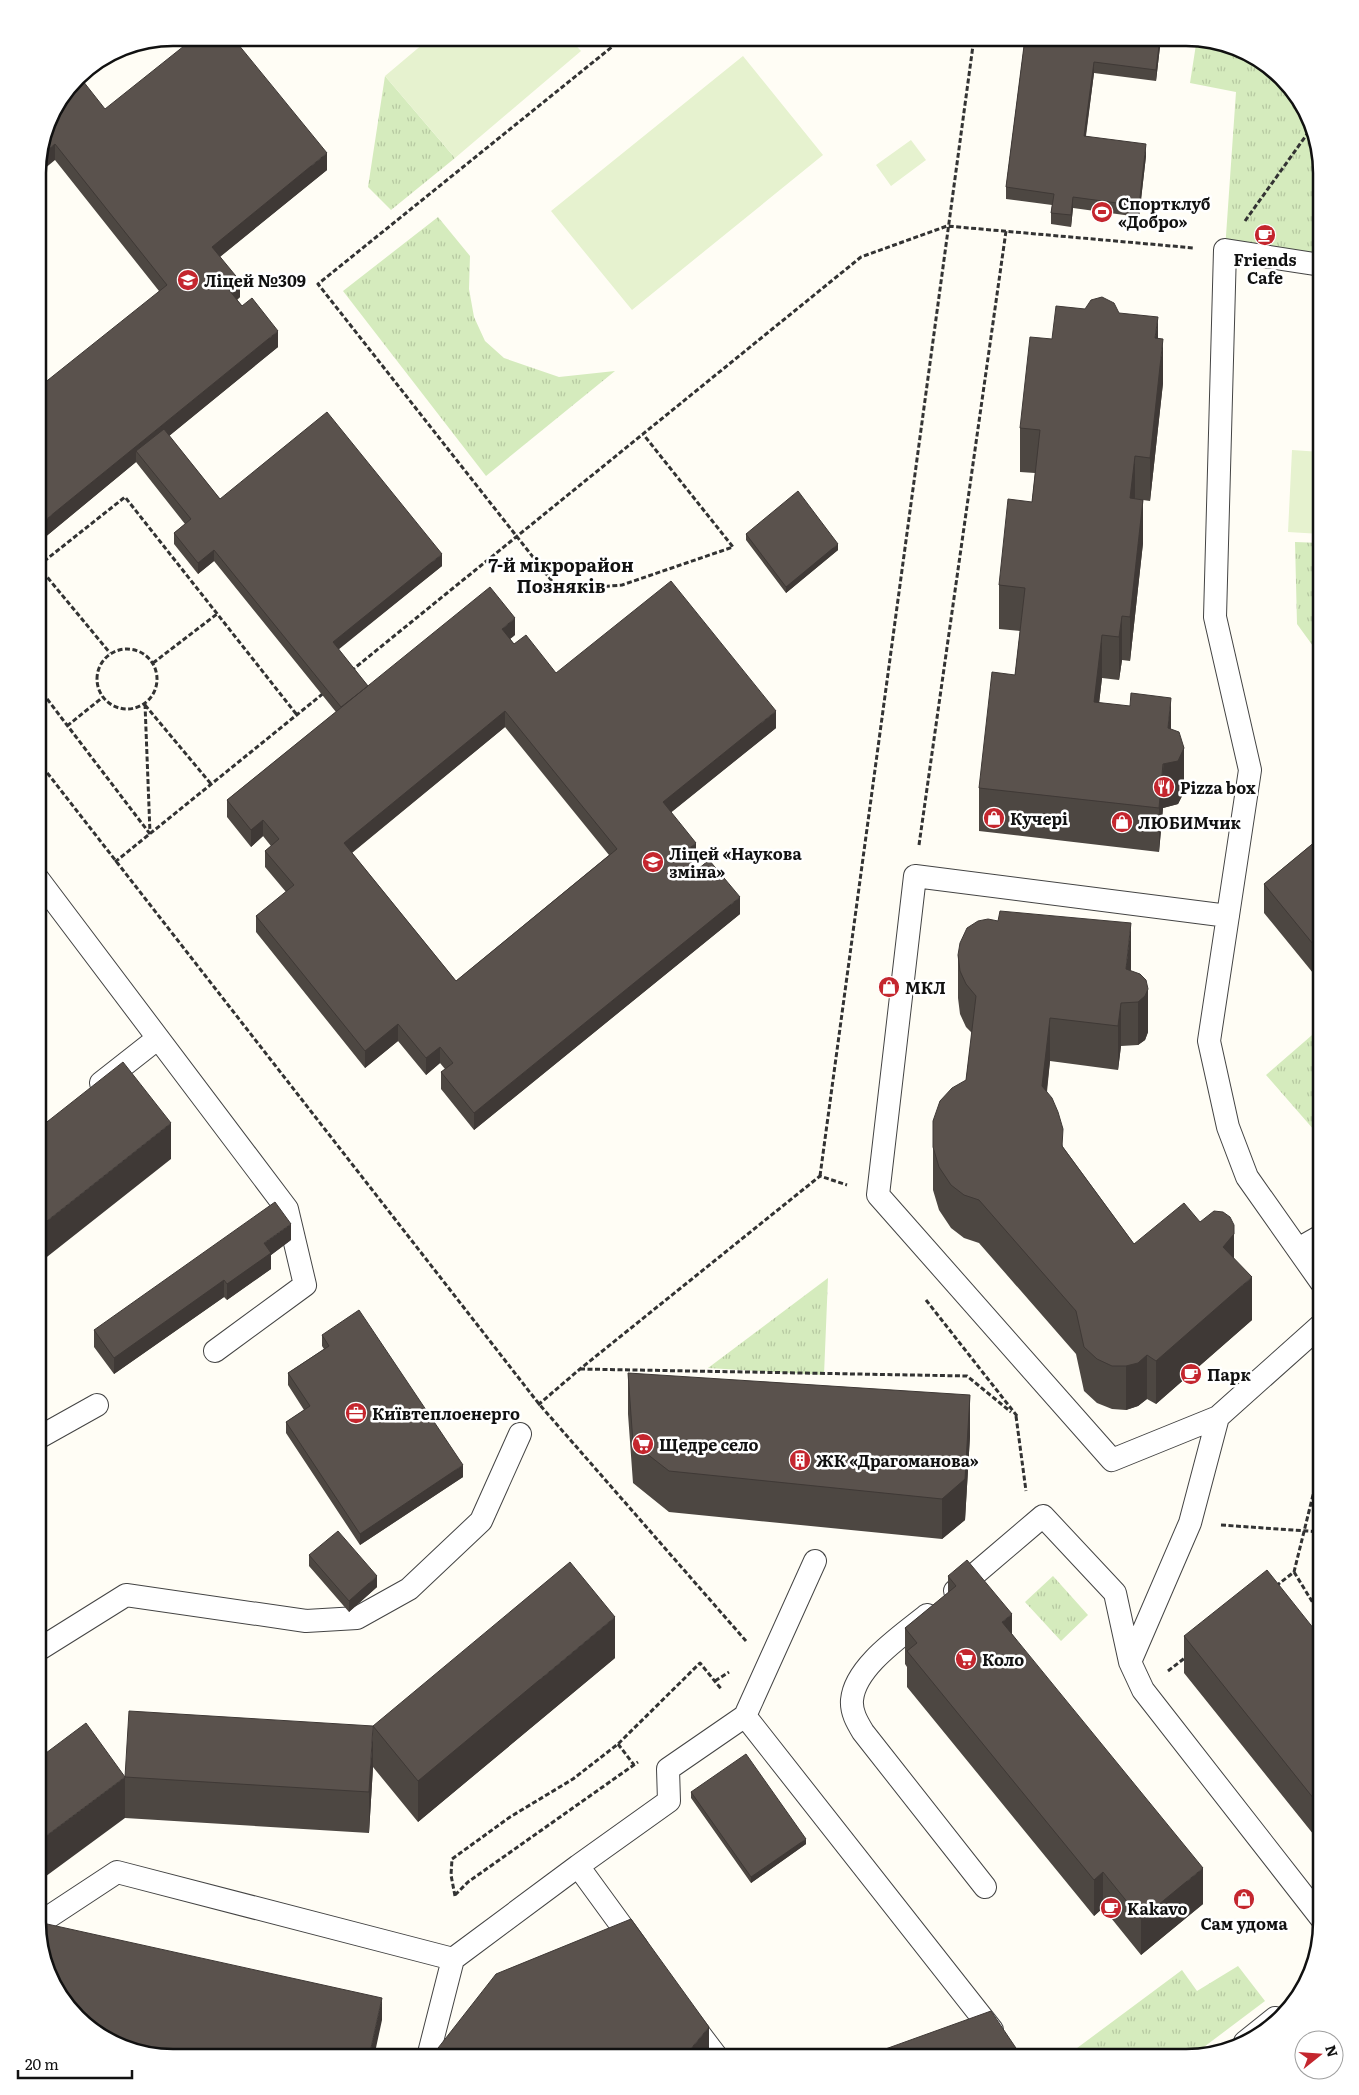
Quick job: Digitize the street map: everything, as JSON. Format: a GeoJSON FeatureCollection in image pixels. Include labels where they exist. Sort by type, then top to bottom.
{"type":"FeatureCollection","features":[{"type":"Feature","properties":{"kind":"lane"},"geometry":{"type":"LineString","coordinates":[[1313,264],[1225,250],[1215,617],[1250,770],[1209,1041],[1228,1127],[1247,1177],[1313,1270]]}},
{"type":"Feature","properties":{"kind":"lane"},"geometry":{"type":"LineString","coordinates":[[1228,916],[915,876],[878,1195],[1112,1460],[1218,1417],[1313,1333]]}},
{"type":"Feature","properties":{"kind":"lane"},"geometry":{"type":"LineString","coordinates":[[47,890],[288,1209],[305,1285],[215,1351]]}},
{"type":"Feature","properties":{"kind":"lane"},"geometry":{"type":"LineString","coordinates":[[83,1098],[158,1039]]}},
{"type":"Feature","properties":{"kind":"lane"},"geometry":{"type":"LineString","coordinates":[[1298,1249],[1313,1241]]}},
{"type":"Feature","properties":{"kind":"lane"},"geometry":{"type":"LineString","coordinates":[[46,1433],[97,1405]]}},
{"type":"Feature","properties":{"kind":"lane"},"geometry":{"type":"LineString","coordinates":[[1130,1662],[1190,1523],[1218,1417]]}},
{"type":"Feature","properties":{"kind":"lane"},"geometry":{"type":"LineString","coordinates":[[46,1645],[126,1595],[306,1621],[357,1618],[409,1589],[480,1521],[520,1434]]}},
{"type":"Feature","properties":{"kind":"lane"},"geometry":{"type":"LineString","coordinates":[[984,1887],[863,1732],[855,1718],[852,1701],[855,1687],[874,1660],[1043,1516],[1115,1594],[1130,1662],[1144,1690],[1313,1906]]}},
{"type":"Feature","properties":{"kind":"lane"},"geometry":{"type":"LineString","coordinates":[[430,2048],[453,1959],[669,1801],[668,1769],[745,1716],[816,1561]]}},
{"type":"Feature","properties":{"kind":"lane"},"geometry":{"type":"LineString","coordinates":[[745,1716],[990,2037]]}},
{"type":"Feature","properties":{"kind":"lane"},"geometry":{"type":"LineString","coordinates":[[578,1866],[647,1962]]}},
{"type":"Feature","properties":{"kind":"lane"},"geometry":{"type":"LineString","coordinates":[[46,1919],[117,1872],[453,1959]]}},
{"type":"Feature","properties":{"kind":"lane"},"geometry":{"type":"LineString","coordinates":[[682,2010],[711,2049]]}},
{"type":"Feature","properties":{"kind":"path"},"geometry":{"type":"LineString","coordinates":[[611,47],[318,284],[555,585],[587,588],[622,585],[733,547],[642,434]]}},
{"type":"Feature","properties":{"kind":"path"},"geometry":{"type":"LineString","coordinates":[[539,1404],[820,1176],[973,47]]}},
{"type":"Feature","properties":{"kind":"path"},"geometry":{"type":"LineString","coordinates":[[348,672],[861,257],[947,226],[1225,250],[1306,135]]}},
{"type":"Feature","properties":{"kind":"path"},"geometry":{"type":"LineString","coordinates":[[915,876],[1006,231]]}},
{"type":"Feature","properties":{"kind":"path"},"geometry":{"type":"LineString","coordinates":[[47,559],[125,497],[297,714]]}},
{"type":"Feature","properties":{"kind":"path"},"geometry":{"type":"LineString","coordinates":[[47,577],[110,653]]}},
{"type":"Feature","properties":{"kind":"path"},"geometry":{"type":"LineString","coordinates":[[154,663],[217,614]]}},
{"type":"Feature","properties":{"kind":"path"},"geometry":{"type":"LineString","coordinates":[[129,648],[147,656],[154,663],[158,680],[156,690],[145,704],[136,709],[127,710],[109,704],[102,697],[98,688],[98,669],[110,653],[129,648]]}},
{"type":"Feature","properties":{"kind":"path"},"geometry":{"type":"LineString","coordinates":[[115,862],[328,689]]}},
{"type":"Feature","properties":{"kind":"path"},"geometry":{"type":"LineString","coordinates":[[67,726],[102,697]]}},
{"type":"Feature","properties":{"kind":"path"},"geometry":{"type":"LineString","coordinates":[[47,699],[150,834]]}},
{"type":"Feature","properties":{"kind":"path"},"geometry":{"type":"LineString","coordinates":[[145,704],[211,784]]}},
{"type":"Feature","properties":{"kind":"path"},"geometry":{"type":"LineString","coordinates":[[145,704],[150,834]]}},
{"type":"Feature","properties":{"kind":"path"},"geometry":{"type":"LineString","coordinates":[[47,773],[539,1404],[751,1646]]}},
{"type":"Feature","properties":{"kind":"path"},"geometry":{"type":"LineString","coordinates":[[820,1176],[848,1185]]}},
{"type":"Feature","properties":{"kind":"path"},"geometry":{"type":"LineString","coordinates":[[925,1299],[1017,1416],[1026,1493],[1043,1516]]}},
{"type":"Feature","properties":{"kind":"path"},"geometry":{"type":"LineString","coordinates":[[580,1369],[967,1376],[1017,1416]]}},
{"type":"Feature","properties":{"kind":"path"},"geometry":{"type":"LineString","coordinates":[[1271,1590],[1294,1572],[1313,1495]]}},
{"type":"Feature","properties":{"kind":"path"},"geometry":{"type":"LineString","coordinates":[[1190,1523],[1313,1531]]}},
{"type":"Feature","properties":{"kind":"path"},"geometry":{"type":"LineString","coordinates":[[1294,1572],[1313,1602]]}},
{"type":"Feature","properties":{"kind":"path"},"geometry":{"type":"LineString","coordinates":[[1144,1690],[1188,1655]]}},
{"type":"Feature","properties":{"kind":"path"},"geometry":{"type":"LineString","coordinates":[[642,1759],[468,1882],[455,1896],[451,1875],[452,1859],[510,1817],[573,1779],[618,1744],[700,1663]]}},
{"type":"Feature","properties":{"kind":"path"},"geometry":{"type":"LineString","coordinates":[[715,1681],[736,1667]]}},
{"type":"Feature","properties":{"kind":"path"},"geometry":{"type":"LineString","coordinates":[[618,1744],[634,1765]]}},
{"type":"Feature","properties":{"kind":"green space"},"geometry":{"type":"Polygon","coordinates":[[[419,47],[577,47],[581,51],[455,158],[385,76],[419,47]]]}},
{"type":"Feature","properties":{"kind":"green space"},"geometry":{"type":"Polygon","coordinates":[[[1196,47],[1227,53],[1242,59],[1270,78],[1281,89],[1296,110],[1303,124],[1312,156],[1313,262],[1225,250],[1236,92],[1190,83],[1196,47]]]}},
{"type":"Feature","properties":{"kind":"green space"},"geometry":{"type":"Polygon","coordinates":[[[743,56],[823,155],[632,310],[551,211],[743,56]]]}},
{"type":"Feature","properties":{"kind":"green space"},"geometry":{"type":"Polygon","coordinates":[[[385,76],[455,158],[391,210],[368,187],[385,76]]]}},
{"type":"Feature","properties":{"kind":"green space"},"geometry":{"type":"Polygon","coordinates":[[[911,140],[926,160],[891,186],[876,165],[911,140]]]}},
{"type":"Feature","properties":{"kind":"green space"},"geometry":{"type":"Polygon","coordinates":[[[438,217],[470,256],[469,289],[474,317],[485,341],[504,358],[559,377],[615,371],[486,476],[343,291],[438,217]]]}},
{"type":"Feature","properties":{"kind":"green space"},"geometry":{"type":"Polygon","coordinates":[[[1292,450],[1313,451],[1313,534],[1288,532],[1292,450]]]}},
{"type":"Feature","properties":{"kind":"green space"},"geometry":{"type":"Polygon","coordinates":[[[1295,542],[1313,543],[1313,646],[1297,624],[1295,542]]]}},
{"type":"Feature","properties":{"kind":"green space"},"geometry":{"type":"Polygon","coordinates":[[[1313,1034],[1313,1129],[1266,1075],[1313,1034]]]}},
{"type":"Feature","properties":{"kind":"green space"},"geometry":{"type":"Polygon","coordinates":[[[828,1278],[824,1375],[708,1368],[828,1278]]]}},
{"type":"Feature","properties":{"kind":"green space"},"geometry":{"type":"Polygon","coordinates":[[[1053,1576],[1088,1615],[1061,1641],[1025,1602],[1053,1576]]]}},
{"type":"Feature","properties":{"kind":"green space"},"geometry":{"type":"Polygon","coordinates":[[[1238,1966],[1265,2001],[1203,2048],[1076,2049],[1182,1970],[1197,1991],[1238,1966]]]}},
{"type":"Feature","properties":{"kind":"building","name":"Ліцей №309"},"geometry":{"type":"Polygon","coordinates":[[[183,47],[240,47],[327,153],[212,247],[240,281],[229,290],[242,306],[252,298],[278,331],[47,519],[47,381],[167,285],[55,144],[49,149],[56,124],[63,110],[84,82],[105,109],[183,47]]]}},
{"type":"Feature","properties":{"kind":"building"},"geometry":{"type":"Polygon","coordinates":[[[1024,47],[1159,47],[1156,70],[1094,62],[1084,136],[1146,144],[1139,206],[1073,197],[1071,215],[1051,213],[1054,194],[1006,187],[1024,47]]]}},
{"type":"Feature","properties":{"kind":"building"},"geometry":{"type":"Polygon","coordinates":[[[1102,297],[1114,303],[1119,313],[1158,317],[1155,338],[1163,339],[1150,458],[1135,456],[1130,498],[1143,500],[1130,617],[1122,616],[1119,637],[1102,635],[1094,702],[1130,706],[1131,693],[1171,698],[1168,728],[1179,732],[1184,748],[1178,761],[1163,764],[1159,808],[979,788],[992,672],[1015,675],[1025,588],[999,585],[1008,499],[1032,502],[1040,430],[1020,428],[1030,337],[1052,339],[1056,306],[1085,309],[1091,300],[1102,297]]]}},
{"type":"Feature","properties":{"kind":"building"},"geometry":{"type":"Polygon","coordinates":[[[327,412],[442,554],[333,642],[368,686],[341,707],[214,550],[198,563],[174,533],[191,519],[136,451],[164,429],[220,499],[327,412]]]}},
{"type":"Feature","properties":{"kind":"building"},"geometry":{"type":"Polygon","coordinates":[[[798,491],[838,544],[786,587],[746,534],[798,491]]]}},
{"type":"Feature","properties":{"kind":"building","name":"Ліцей «Наукова зміна»"},"geometry":{"type":"Polygon","coordinates":[[[671,581],[776,711],[663,802],[696,843],[683,853],[697,870],[709,860],[740,897],[474,1113],[441,1072],[453,1063],[440,1047],[426,1058],[398,1024],[365,1051],[256,916],[294,885],[265,851],[279,839],[263,820],[251,830],[227,800],[490,587],[515,618],[502,629],[514,644],[526,635],[556,673],[671,581]],[[505,711],[344,843],[456,981],[617,849],[505,711]]]}},
{"type":"Feature","properties":{"kind":"building"},"geometry":{"type":"Polygon","coordinates":[[[1313,843],[1313,944],[1264,884],[1313,843]]]}},
{"type":"Feature","properties":{"kind":"building"},"geometry":{"type":"Polygon","coordinates":[[[1000,911],[1131,923],[1126,969],[1140,974],[1146,980],[1148,989],[1145,996],[1138,1002],[1121,1003],[1118,1026],[1050,1018],[1042,1086],[1052,1098],[1058,1112],[1063,1129],[1062,1146],[1134,1244],[1184,1203],[1200,1222],[1214,1211],[1223,1212],[1230,1217],[1234,1225],[1234,1234],[1223,1247],[1252,1277],[1156,1361],[1147,1355],[1138,1363],[1126,1366],[1112,1366],[1097,1359],[1084,1347],[1076,1311],[979,1200],[964,1195],[951,1185],[939,1167],[933,1147],[933,1121],[940,1101],[952,1088],[966,1080],[976,996],[966,984],[960,971],[958,955],[960,943],[967,928],[978,921],[988,919],[998,921],[1000,911]]]}},
{"type":"Feature","properties":{"kind":"building"},"geometry":{"type":"Polygon","coordinates":[[[123,1062],[171,1123],[46,1221],[46,1122],[123,1062]]]}},
{"type":"Feature","properties":{"kind":"building"},"geometry":{"type":"Polygon","coordinates":[[[275,1202],[291,1224],[264,1243],[271,1253],[227,1284],[224,1280],[114,1358],[94,1330],[275,1202]]]}},
{"type":"Feature","properties":{"kind":"building"},"geometry":{"type":"Polygon","coordinates":[[[359,1310],[463,1465],[360,1534],[286,1422],[310,1406],[288,1373],[329,1346],[322,1335],[359,1310]]]}},
{"type":"Feature","properties":{"kind":"building"},"geometry":{"type":"Polygon","coordinates":[[[628,1373],[970,1395],[965,1479],[942,1499],[669,1471],[633,1443],[628,1373]]]}},
{"type":"Feature","properties":{"kind":"building"},"geometry":{"type":"Polygon","coordinates":[[[338,1531],[377,1576],[349,1601],[309,1555],[338,1531]]]}},
{"type":"Feature","properties":{"kind":"building"},"geometry":{"type":"Polygon","coordinates":[[[967,1560],[1012,1614],[1002,1622],[1203,1868],[1141,1919],[1103,1872],[1094,1880],[907,1651],[917,1643],[905,1628],[956,1586],[948,1576],[967,1560]]]}},
{"type":"Feature","properties":{"kind":"building"},"geometry":{"type":"Polygon","coordinates":[[[570,1562],[615,1617],[418,1781],[373,1726],[570,1562]]]}},
{"type":"Feature","properties":{"kind":"building"},"geometry":{"type":"Polygon","coordinates":[[[1267,1570],[1313,1628],[1313,1798],[1184,1636],[1267,1570]]]}},
{"type":"Feature","properties":{"kind":"building"},"geometry":{"type":"Polygon","coordinates":[[[129,1711],[373,1726],[369,1792],[125,1777],[129,1711]]]}},
{"type":"Feature","properties":{"kind":"building"},"geometry":{"type":"Polygon","coordinates":[[[86,1723],[125,1777],[46,1836],[46,1753],[86,1723]]]}},
{"type":"Feature","properties":{"kind":"building"},"geometry":{"type":"Polygon","coordinates":[[[746,1754],[806,1839],[751,1877],[691,1792],[746,1754]]]}},
{"type":"Feature","properties":{"kind":"building"},"geometry":{"type":"Polygon","coordinates":[[[631,1919],[709,2027],[691,2049],[438,2048],[496,1974],[631,1919]]]}},
{"type":"Feature","properties":{"kind":"building"},"geometry":{"type":"Polygon","coordinates":[[[46,1924],[382,1998],[371,2048],[165,2048],[148,2046],[117,2036],[89,2017],[78,2006],[63,1985],[56,1971],[47,1939],[46,1924]]]}},
{"type":"Feature","properties":{"kind":"building"},"geometry":{"type":"Polygon","coordinates":[[[991,2011],[1016,2049],[886,2049],[991,2011]]]}},
{"type":"Feature","properties":{"kind":"place","name":"Спортклуб «Добро»"},"geometry":{"type":"Point","coordinates":[1102,212]}},
{"type":"Feature","properties":{"kind":"place","name":"Friends Cafe"},"geometry":{"type":"Point","coordinates":[1265,235]}},
{"type":"Feature","properties":{"kind":"place","name":"Ліцей №309"},"geometry":{"type":"Point","coordinates":[188,280]}},
{"type":"Feature","properties":{"kind":"place","name":"Pizza box"},"geometry":{"type":"Point","coordinates":[1164,787]}},
{"type":"Feature","properties":{"kind":"place","name":"Кучері"},"geometry":{"type":"Point","coordinates":[994,818]}},
{"type":"Feature","properties":{"kind":"place","name":"ЛЮБИМчик"},"geometry":{"type":"Point","coordinates":[1122,822]}},
{"type":"Feature","properties":{"kind":"place","name":"Ліцей «Наукова зміна»"},"geometry":{"type":"Point","coordinates":[653,862]}},
{"type":"Feature","properties":{"kind":"place","name":"МКЛ"},"geometry":{"type":"Point","coordinates":[889,987]}},
{"type":"Feature","properties":{"kind":"place","name":"Парк"},"geometry":{"type":"Point","coordinates":[1191,1374]}},
{"type":"Feature","properties":{"kind":"place","name":"Київтеплоенерго"},"geometry":{"type":"Point","coordinates":[356,1413]}},
{"type":"Feature","properties":{"kind":"place","name":"Щедре село"},"geometry":{"type":"Point","coordinates":[643,1444]}},
{"type":"Feature","properties":{"kind":"place","name":"ЖК «Драгоманова»"},"geometry":{"type":"Point","coordinates":[800,1460]}},
{"type":"Feature","properties":{"kind":"place","name":"Коло"},"geometry":{"type":"Point","coordinates":[966,1659]}},
{"type":"Feature","properties":{"kind":"place","name":"Сам удома"},"geometry":{"type":"Point","coordinates":[1244,1899]}},
{"type":"Feature","properties":{"kind":"place","name":"Kakavo"},"geometry":{"type":"Point","coordinates":[1111,1908]}},
{"type":"Feature","properties":{"kind":"district","name":"7-й мікрорайон Позняків"},"geometry":{"type":"Point","coordinates":[561,574]}}]}
